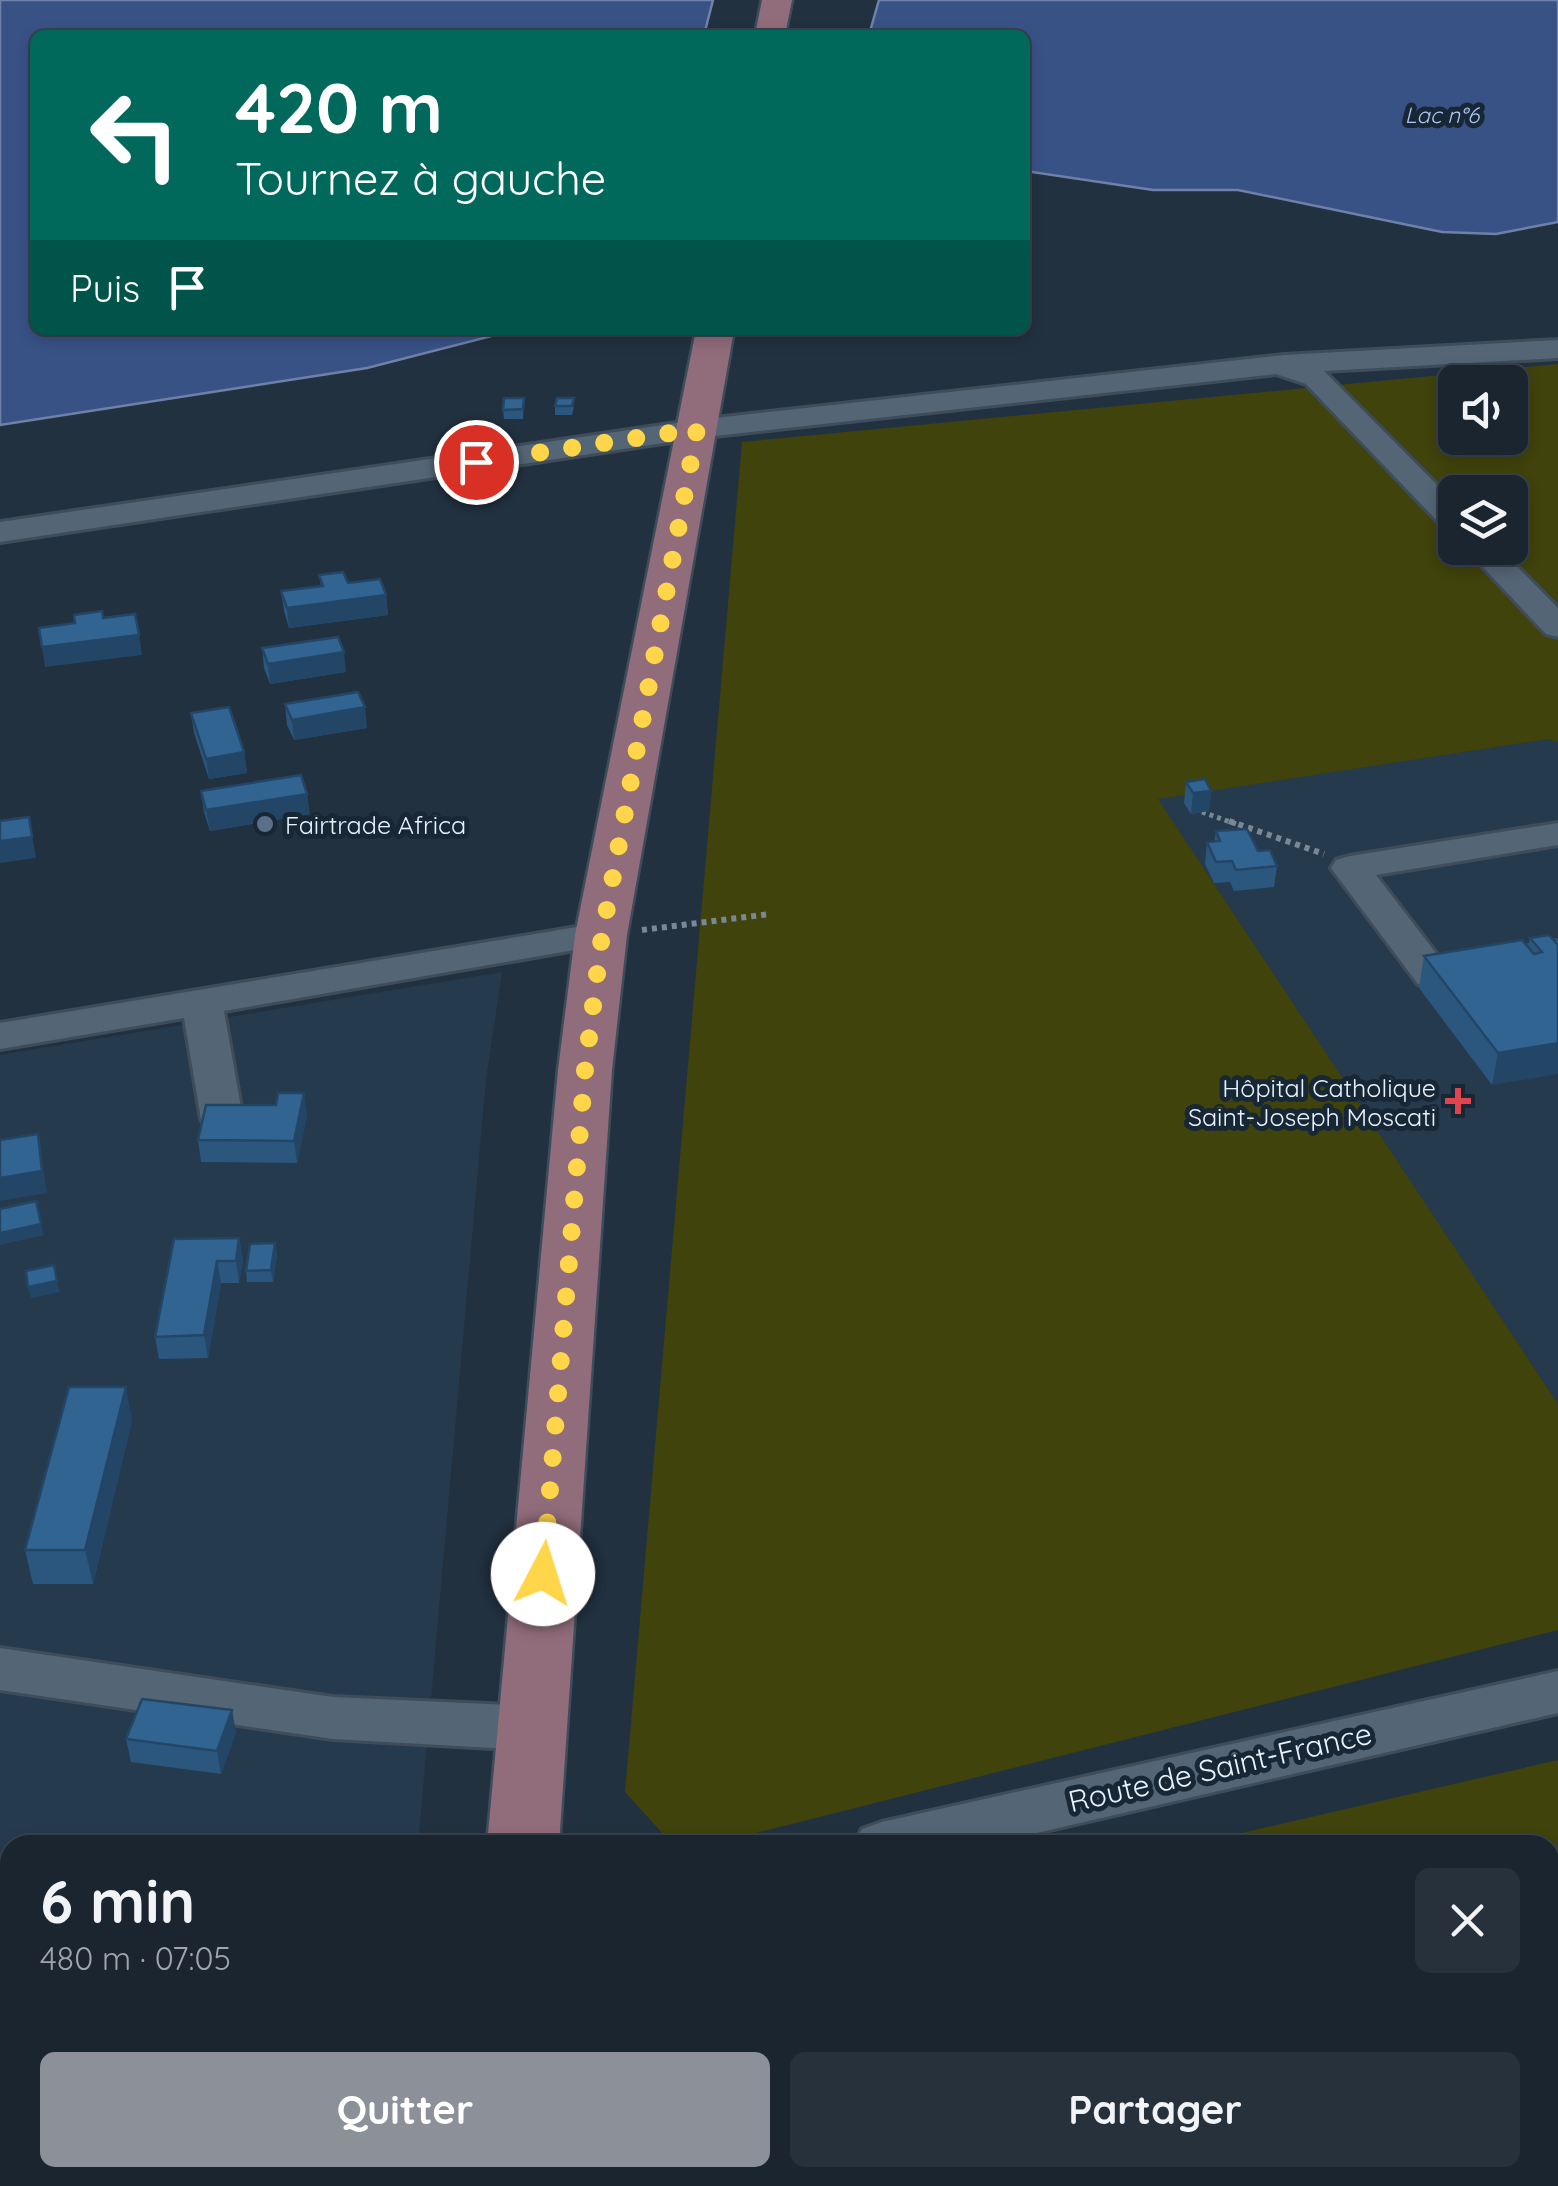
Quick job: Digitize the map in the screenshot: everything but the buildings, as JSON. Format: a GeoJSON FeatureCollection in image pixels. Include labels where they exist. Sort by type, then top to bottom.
{"type":"FeatureCollection","features":[{"type":"Feature","properties":{"kind":"main road"},"geometry":{"type":"LineString","coordinates":[[771,30],[777,0]]}},
{"type":"Feature","properties":{"kind":"main road"},"geometry":{"type":"LineString","coordinates":[[524,1835],[585,1070],[602,935],[714,335]]}},
{"type":"Feature","properties":{"kind":"street"},"geometry":{"type":"LineString","coordinates":[[0,532],[697,429],[1276,364],[1558,350]]}},
{"type":"Feature","properties":{"kind":"street"},"geometry":{"type":"LineString","coordinates":[[1276,364],[1294,367],[1316,378],[1438,504]]}},
{"type":"Feature","properties":{"kind":"street"},"geometry":{"type":"LineString","coordinates":[[1498,565],[1558,627]]}},
{"type":"Feature","properties":{"kind":"street"},"geometry":{"type":"LineString","coordinates":[[1558,834],[1350,868],[1432,975],[1558,953]]}},
{"type":"Feature","properties":{"kind":"street"},"geometry":{"type":"LineString","coordinates":[[0,1036],[602,935]]}},
{"type":"Feature","properties":{"kind":"street"},"geometry":{"type":"LineString","coordinates":[[202,1004],[222,1119]]}},
{"type":"Feature","properties":{"kind":"street"},"geometry":{"type":"LineString","coordinates":[[0,1669],[333,1718],[530,1728]]}},
{"type":"Feature","properties":{"kind":"street","name":"Route de Saint-France"},"geometry":{"type":"LineString","coordinates":[[926,1835],[1558,1692]]}},
{"type":"Feature","properties":{"kind":"path"},"geometry":{"type":"LineString","coordinates":[[1202,812],[1359,866]]}},
{"type":"Feature","properties":{"kind":"path"},"geometry":{"type":"LineString","coordinates":[[602,935],[770,914]]}},
{"type":"Feature","properties":{"kind":"shaded area"},"geometry":{"type":"Polygon","coordinates":[[[1558,364],[1558,742],[1548,739],[1158,799],[1558,1404],[1558,1630],[749,1835],[664,1835],[625,1792],[742,442],[1438,375],[1438,455],[1528,455],[1528,367],[1558,364]]]}},
{"type":"Feature","properties":{"kind":"shaded area","name":"Hôpital Catholique Saint-Joseph Moscati"},"geometry":{"type":"Polygon","coordinates":[[[1549,739],[1558,742],[1558,1404],[1157,798],[1549,739]]]}},
{"type":"Feature","properties":{"kind":"shaded area"},"geometry":{"type":"Polygon","coordinates":[[[502,972],[486,1079],[419,1835],[0,1835],[0,1055],[502,972]]]}},
{"type":"Feature","properties":{"kind":"shaded area"},"geometry":{"type":"Polygon","coordinates":[[[1558,1760],[1558,1835],[1233,1835],[1558,1760]]]}},
{"type":"Feature","properties":{"kind":"water"},"geometry":{"type":"Polygon","coordinates":[[[0,0],[713,0],[705,30],[30,30],[30,335],[496,335],[367,368],[0,425],[0,0]]]}},
{"type":"Feature","properties":{"kind":"water","name":"Lac n°6"},"geometry":{"type":"Polygon","coordinates":[[[879,0],[1558,0],[1558,222],[1496,234],[1442,232],[1238,190],[1153,190],[1030,172],[1030,30],[870,30],[879,0]]]}},
{"type":"Feature","properties":{"kind":"place","name":"Fairtrade Africa"},"geometry":{"type":"Point","coordinates":[265,824]}},
{"type":"Feature","properties":{"kind":"place","name":"Hôpital Catholique Saint-Joseph Moscati"},"geometry":{"type":"Point","coordinates":[1458,1101]}},
{"type":"Feature","properties":{"kind":"route"},"geometry":{"type":"LineString","coordinates":[[476,462],[697,429],[602,935],[585,1070],[543,1574]]}}]}
